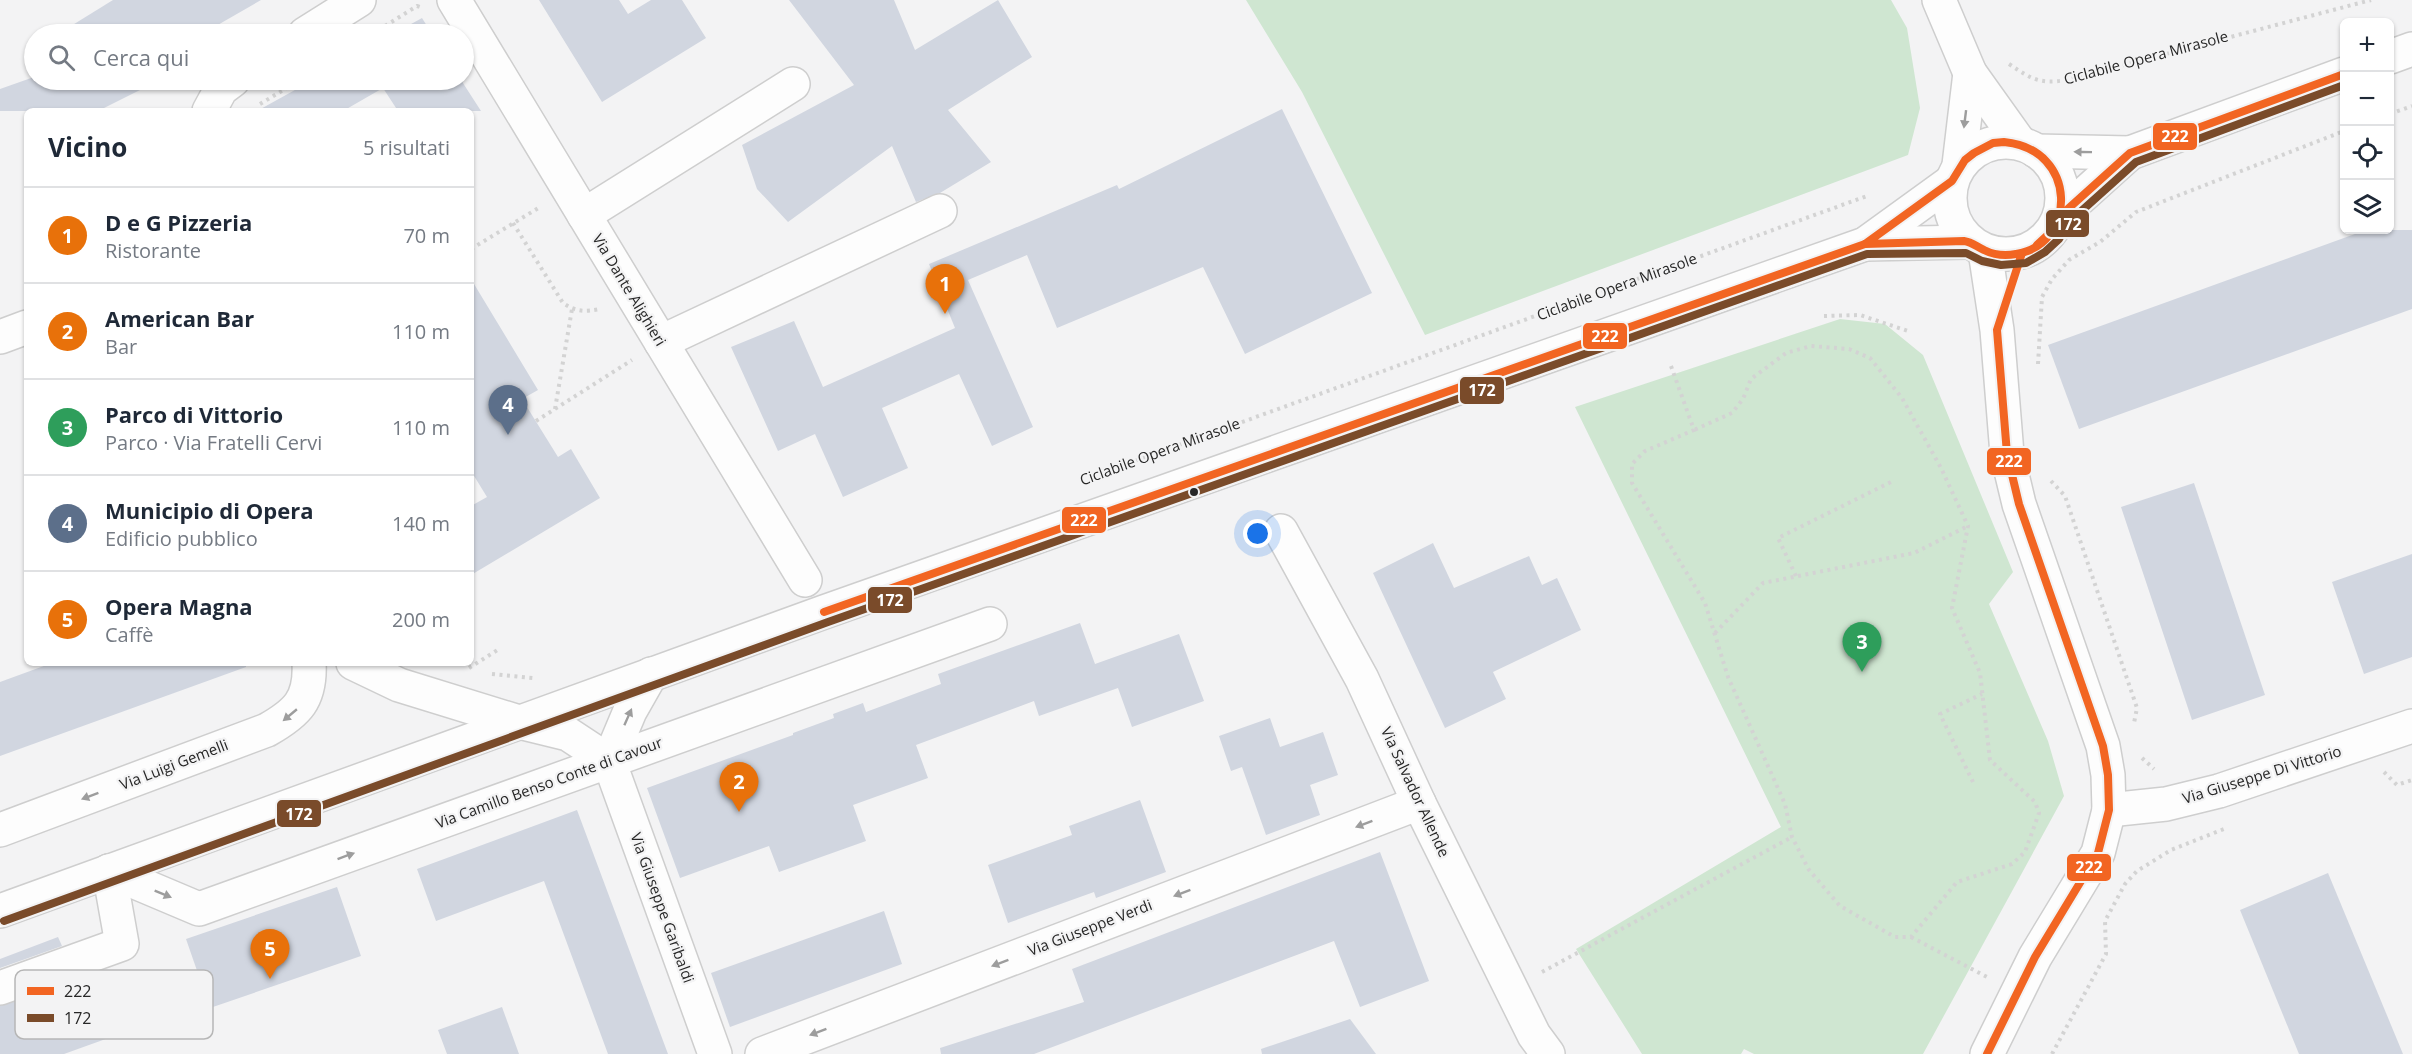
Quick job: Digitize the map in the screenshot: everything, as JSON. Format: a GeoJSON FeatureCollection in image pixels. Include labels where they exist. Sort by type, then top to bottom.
{"type":"FeatureCollection","features":[{"type":"Feature","properties":{"kind":"street"},"geometry":{"type":"LineString","coordinates":[[321,24],[360,0]]}},
{"type":"Feature","properties":{"kind":"street"},"geometry":{"type":"LineString","coordinates":[[1940,0],[1970,73],[2028,147],[2048,160],[2056,172],[2061,186],[2060,216]]}},
{"type":"Feature","properties":{"kind":"street","name":"Via Dante Alighieri"},"geometry":{"type":"LineString","coordinates":[[441,5],[454,24]]}},
{"type":"Feature","properties":{"kind":"street"},"geometry":{"type":"LineString","coordinates":[[2394,56],[2412,49]]}},
{"type":"Feature","properties":{"kind":"street","name":"Via Dante Alighieri"},"geometry":{"type":"LineString","coordinates":[[474,53],[576,202],[805,580]]}},
{"type":"Feature","properties":{"kind":"street"},"geometry":{"type":"LineString","coordinates":[[1970,73],[1956,173],[1949,198],[1952,214],[1958,229],[1977,246],[1997,330],[2007,454],[2019,504],[2103,746],[2108,775],[2109,810],[2098,853],[2035,957],[1987,1054]]}},
{"type":"Feature","properties":{"kind":"street"},"geometry":{"type":"LineString","coordinates":[[1865,244],[1977,246],[2003,255],[2022,253],[2038,245],[2051,232],[2060,216],[2130,153],[2340,75]]}},
{"type":"Feature","properties":{"kind":"street"},"geometry":{"type":"LineString","coordinates":[[576,202],[793,84]]}},
{"type":"Feature","properties":{"kind":"street"},"geometry":{"type":"LineString","coordinates":[[211,108],[220,90]]}},
{"type":"Feature","properties":{"kind":"street"},"geometry":{"type":"LineString","coordinates":[[0,910],[651,674],[1865,244],[1956,173],[1971,153],[1986,145],[2003,142],[2028,147],[2130,153]]}},
{"type":"Feature","properties":{"kind":"street"},"geometry":{"type":"LineString","coordinates":[[661,342],[940,210]]}},
{"type":"Feature","properties":{"kind":"street"},"geometry":{"type":"LineString","coordinates":[[1997,330],[2022,253]]}},
{"type":"Feature","properties":{"kind":"street"},"geometry":{"type":"LineString","coordinates":[[0,337],[24,328]]}},
{"type":"Feature","properties":{"kind":"street","name":"Via Salvador Allende"},"geometry":{"type":"LineString","coordinates":[[1281,531],[1362,680],[1419,803],[1534,1035],[1548,1054]]}},
{"type":"Feature","properties":{"kind":"street","name":"Via Camillo Benso Conte di Cavour"},"geometry":{"type":"LineString","coordinates":[[109,872],[199,909],[990,624]]}},
{"type":"Feature","properties":{"kind":"street","name":"Via Luigi Gemelli"},"geometry":{"type":"LineString","coordinates":[[0,830],[267,730],[286,719],[299,707],[307,694],[309,666]]}},
{"type":"Feature","properties":{"kind":"street"},"geometry":{"type":"LineString","coordinates":[[360,666],[399,685],[519,722],[567,734],[609,762],[630,711],[651,674]]}},
{"type":"Feature","properties":{"kind":"street","name":"Via Giuseppe Di Vittorio"},"geometry":{"type":"LineString","coordinates":[[2109,810],[2166,804],[2219,791],[2412,726]]}},
{"type":"Feature","properties":{"kind":"street","name":"Via Giuseppe Garibaldi"},"geometry":{"type":"LineString","coordinates":[[609,762],[715,1054]]}},
{"type":"Feature","properties":{"kind":"street","name":"Via Giuseppe Verdi"},"geometry":{"type":"LineString","coordinates":[[762,1054],[1419,803]]}},
{"type":"Feature","properties":{"kind":"street"},"geometry":{"type":"LineString","coordinates":[[50,970],[122,944],[109,872]]}},
{"type":"Feature","properties":{"kind":"street"},"geometry":{"type":"LineString","coordinates":[[0,988],[15,983]]}},
{"type":"Feature","properties":{"kind":"path","name":"Ciclabile Opera Mirasole"},"geometry":{"type":"LineString","coordinates":[[1970,73],[2004,61],[2026,76],[2046,83],[2067,80],[2371,0]]}},
{"type":"Feature","properties":{"kind":"path"},"geometry":{"type":"LineString","coordinates":[[389,24],[417,6],[441,5]]}},
{"type":"Feature","properties":{"kind":"path"},"geometry":{"type":"LineString","coordinates":[[259,105],[284,90]]}},
{"type":"Feature","properties":{"kind":"path"},"geometry":{"type":"LineString","coordinates":[[2394,113],[2412,106]]}},
{"type":"Feature","properties":{"kind":"path"},"geometry":{"type":"LineString","coordinates":[[2038,365],[2042,297],[2052,279],[2069,260],[2100,242],[2136,212],[2340,133]]}},
{"type":"Feature","properties":{"kind":"path","name":"Ciclabile Opera Mirasole"},"geometry":{"type":"LineString","coordinates":[[1111,470],[1872,195]]}},
{"type":"Feature","properties":{"kind":"path"},"geometry":{"type":"LineString","coordinates":[[474,247],[513,223],[576,202]]}},
{"type":"Feature","properties":{"kind":"path"},"geometry":{"type":"LineString","coordinates":[[513,223],[563,303],[572,309],[586,312],[602,308],[629,290]]}},
{"type":"Feature","properties":{"kind":"path"},"geometry":{"type":"LineString","coordinates":[[555,409],[572,309]]}},
{"type":"Feature","properties":{"kind":"path"},"geometry":{"type":"LineString","coordinates":[[1824,316],[1860,315],[1908,331]]}},
{"type":"Feature","properties":{"kind":"path"},"geometry":{"type":"LineString","coordinates":[[536,421],[661,342]]}},
{"type":"Feature","properties":{"kind":"path"},"geometry":{"type":"LineString","coordinates":[[1911,937],[1957,882],[2012,864],[2025,852],[2039,813],[2035,802],[1990,760],[1980,673],[1952,608],[1968,526],[1941,468],[1902,398],[1870,358],[1849,349],[1811,346],[1786,353],[1751,379],[1743,399],[1732,413],[1645,451],[1632,464],[1632,483],[1705,603],[1728,677],[1785,804],[1792,837],[1809,870],[1840,906],[1895,937],[1911,937],[2017,992]]}},
{"type":"Feature","properties":{"kind":"path"},"geometry":{"type":"LineString","coordinates":[[1671,366],[1694,430]]}},
{"type":"Feature","properties":{"kind":"path"},"geometry":{"type":"LineString","coordinates":[[2043,473],[2065,496],[2137,708],[2132,732]]}},
{"type":"Feature","properties":{"kind":"path"},"geometry":{"type":"LineString","coordinates":[[1796,576],[1778,538],[1893,481]]}},
{"type":"Feature","properties":{"kind":"path"},"geometry":{"type":"LineString","coordinates":[[1715,633],[1763,583],[1914,553],[1968,526]]}},
{"type":"Feature","properties":{"kind":"path"},"geometry":{"type":"LineString","coordinates":[[474,665],[499,650]]}},
{"type":"Feature","properties":{"kind":"path"},"geometry":{"type":"LineString","coordinates":[[473,666],[465,671],[473,672]]}},
{"type":"Feature","properties":{"kind":"path"},"geometry":{"type":"LineString","coordinates":[[489,674],[541,679]]}},
{"type":"Feature","properties":{"kind":"path"},"geometry":{"type":"LineString","coordinates":[[1973,782],[1940,714],[1982,694]]}},
{"type":"Feature","properties":{"kind":"path"},"geometry":{"type":"LineString","coordinates":[[2139,750],[2142,759],[2161,775]]}},
{"type":"Feature","properties":{"kind":"path"},"geometry":{"type":"LineString","coordinates":[[2374,775],[2384,772],[2397,785],[2412,780]]}},
{"type":"Feature","properties":{"kind":"path"},"geometry":{"type":"LineString","coordinates":[[2052,1054],[2106,954],[2106,921],[2125,884],[2137,871],[2171,850],[2232,826]]}},
{"type":"Feature","properties":{"kind":"path"},"geometry":{"type":"LineString","coordinates":[[1540,974],[1792,837]]}},
{"type":"Feature","properties":{"kind":"green space"},"geometry":{"type":"Polygon","coordinates":[[[1246,0],[1891,0],[1907,28],[1920,108],[1908,155],[1425,335],[1302,92],[1246,0]]]}},
{"type":"Feature","properties":{"kind":"green space"},"geometry":{"type":"Polygon","coordinates":[[[1840,319],[1885,324],[1923,355],[2013,572],[1989,604],[2048,741],[2064,796],[1923,1054],[1754,1054],[1744,1049],[1741,1054],[1642,1054],[1576,949],[1781,827],[1575,407],[1840,319]]]}},
{"type":"Feature","properties":{"kind":"building"},"geometry":{"type":"Polygon","coordinates":[[[113,0],[261,0],[219,24],[74,24],[113,0]]]}},
{"type":"Feature","properties":{"kind":"building"},"geometry":{"type":"Polygon","coordinates":[[[539,0],[619,0],[628,14],[651,0],[682,0],[706,38],[602,102],[539,0]]]}},
{"type":"Feature","properties":{"kind":"building"},"geometry":{"type":"Polygon","coordinates":[[[789,0],[894,0],[915,50],[998,0],[1032,57],[948,110],[991,162],[940,193],[916,202],[892,146],[788,222],[757,189],[742,145],[854,85],[789,0]]]}},
{"type":"Feature","properties":{"kind":"building"},"geometry":{"type":"Polygon","coordinates":[[[422,18],[426,24],[411,24],[422,18]]]}},
{"type":"Feature","properties":{"kind":"building"},"geometry":{"type":"Polygon","coordinates":[[[24,81],[24,90],[140,90],[104,108],[24,108],[24,111],[0,111],[0,89],[24,81]]]}},
{"type":"Feature","properties":{"kind":"building"},"geometry":{"type":"Polygon","coordinates":[[[295,90],[380,90],[348,108],[262,108],[295,90]]]}},
{"type":"Feature","properties":{"kind":"building"},"geometry":{"type":"Polygon","coordinates":[[[384,90],[467,90],[481,111],[474,111],[474,108],[396,108],[384,90]]]}},
{"type":"Feature","properties":{"kind":"building"},"geometry":{"type":"Polygon","coordinates":[[[1282,109],[1372,293],[1245,354],[1203,267],[1057,328],[1027,255],[968,280],[1033,427],[992,446],[959,374],[882,408],[908,468],[843,497],[815,434],[778,451],[731,347],[794,321],[823,387],[955,328],[929,264],[1117,185],[1119,189],[1282,109]]]}},
{"type":"Feature","properties":{"kind":"building"},"geometry":{"type":"Polygon","coordinates":[[[2394,230],[2412,230],[2412,309],[2079,429],[2048,345],[2355,234],[2394,234],[2394,230]]]}},
{"type":"Feature","properties":{"kind":"building"},"geometry":{"type":"Polygon","coordinates":[[[474,284],[538,390],[522,399],[558,457],[571,449],[600,498],[474,573],[474,504],[487,497],[474,476],[474,284]]]}},
{"type":"Feature","properties":{"kind":"building"},"geometry":{"type":"Polygon","coordinates":[[[2194,483],[2265,695],[2192,720],[2121,507],[2194,483]]]}},
{"type":"Feature","properties":{"kind":"building"},"geometry":{"type":"Polygon","coordinates":[[[1433,543],[1454,588],[1529,556],[1542,585],[1557,578],[1581,630],[1493,672],[1506,699],[1445,728],[1373,573],[1433,543]]]}},
{"type":"Feature","properties":{"kind":"building"},"geometry":{"type":"Polygon","coordinates":[[[2412,554],[2412,657],[2364,674],[2332,582],[2412,554]]]}},
{"type":"Feature","properties":{"kind":"building"},"geometry":{"type":"Polygon","coordinates":[[[1080,623],[1095,664],[1179,634],[1204,701],[1132,727],[1118,688],[1039,716],[1034,701],[916,745],[928,778],[853,805],[866,841],[779,872],[769,846],[680,878],[647,788],[793,735],[793,733],[834,718],[833,714],[863,703],[866,712],[941,684],[938,674],[1080,623]]]}},
{"type":"Feature","properties":{"kind":"building"},"geometry":{"type":"Polygon","coordinates":[[[44,666],[246,666],[0,756],[0,682],[44,666]]]}},
{"type":"Feature","properties":{"kind":"building"},"geometry":{"type":"Polygon","coordinates":[[[1270,718],[1280,747],[1323,732],[1338,775],[1310,785],[1320,815],[1266,835],[1242,767],[1231,771],[1219,736],[1270,718]]]}},
{"type":"Feature","properties":{"kind":"building"},"geometry":{"type":"Polygon","coordinates":[[[1140,800],[1166,872],[1096,898],[1094,892],[1008,923],[988,865],[1072,835],[1069,826],[1140,800]]]}},
{"type":"Feature","properties":{"kind":"building"},"geometry":{"type":"Polygon","coordinates":[[[577,810],[668,1054],[608,1054],[544,881],[436,921],[417,869],[577,810]]]}},
{"type":"Feature","properties":{"kind":"building"},"geometry":{"type":"Polygon","coordinates":[[[1380,852],[1429,981],[1360,1007],[1334,941],[1034,1054],[941,1054],[940,1048],[1084,1002],[1072,969],[1380,852]]]}},
{"type":"Feature","properties":{"kind":"building"},"geometry":{"type":"Polygon","coordinates":[[[2328,873],[2403,1054],[2299,1054],[2240,910],[2328,873]]]}},
{"type":"Feature","properties":{"kind":"building"},"geometry":{"type":"Polygon","coordinates":[[[337,887],[361,956],[213,1007],[213,970],[197,970],[186,939],[337,887]]]}},
{"type":"Feature","properties":{"kind":"building"},"geometry":{"type":"Polygon","coordinates":[[[884,911],[902,964],[730,1027],[711,973],[884,911]]]}},
{"type":"Feature","properties":{"kind":"building"},"geometry":{"type":"Polygon","coordinates":[[[58,937],[62,946],[0,968],[0,959],[58,937]]]}},
{"type":"Feature","properties":{"kind":"building"},"geometry":{"type":"Polygon","coordinates":[[[15,1001],[15,1039],[106,1039],[64,1054],[0,1054],[0,1006],[15,1001]]]}},
{"type":"Feature","properties":{"kind":"building"},"geometry":{"type":"Polygon","coordinates":[[[502,1007],[519,1054],[447,1054],[438,1030],[502,1007]]]}},
{"type":"Feature","properties":{"kind":"building"},"geometry":{"type":"Polygon","coordinates":[[[1350,1019],[1376,1054],[1262,1054],[1261,1049],[1350,1019]]]}},
{"type":"Feature","properties":{"kind":"transit line","name":"222"},"geometry":{"type":"LineString","coordinates":[[2037,245],[2051,232],[2060,216],[2130,153],[2340,75]]}},
{"type":"Feature","properties":{"kind":"transit line","name":"172"},"geometry":{"type":"LineString","coordinates":[[4,921],[828,622],[1867,254],[1966,253],[1982,261],[2001,265],[2026,263],[2045,252],[2059,239],[2068,223],[2136,162],[2340,86]]}},
{"type":"Feature","properties":{"kind":"transit line","name":"222"},"geometry":{"type":"LineString","coordinates":[[2004,142],[2029,148],[2046,161],[2057,178],[2061,197],[2059,216],[2050,234],[2036,247],[2016,254],[2004,255],[1988,252],[1964,241],[1865,244],[1952,181],[1965,160],[1974,153],[1993,143],[2004,142]]}},
{"type":"Feature","properties":{"kind":"transit line","name":"222"},"geometry":{"type":"LineString","coordinates":[[824,612],[1865,244]]}},
{"type":"Feature","properties":{"kind":"transit line","name":"222"},"geometry":{"type":"LineString","coordinates":[[1987,1054],[2035,957],[2098,853],[2109,810],[2108,775],[2103,746],[2019,504],[2007,454],[1997,330],[2022,253]]}},
{"type":"Feature","properties":{"kind":"place","name":"D e G Pizzeria"},"geometry":{"type":"Point","coordinates":[945,314]}},
{"type":"Feature","properties":{"kind":"place","name":"Municipio di Opera"},"geometry":{"type":"Point","coordinates":[508,435]}},
{"type":"Feature","properties":{"kind":"place","name":"Parco di Vittorio"},"geometry":{"type":"Point","coordinates":[1862,672]}},
{"type":"Feature","properties":{"kind":"place","name":"American Bar"},"geometry":{"type":"Point","coordinates":[739,812]}},
{"type":"Feature","properties":{"kind":"place","name":"Opera Magna"},"geometry":{"type":"Point","coordinates":[270,979]}}]}
